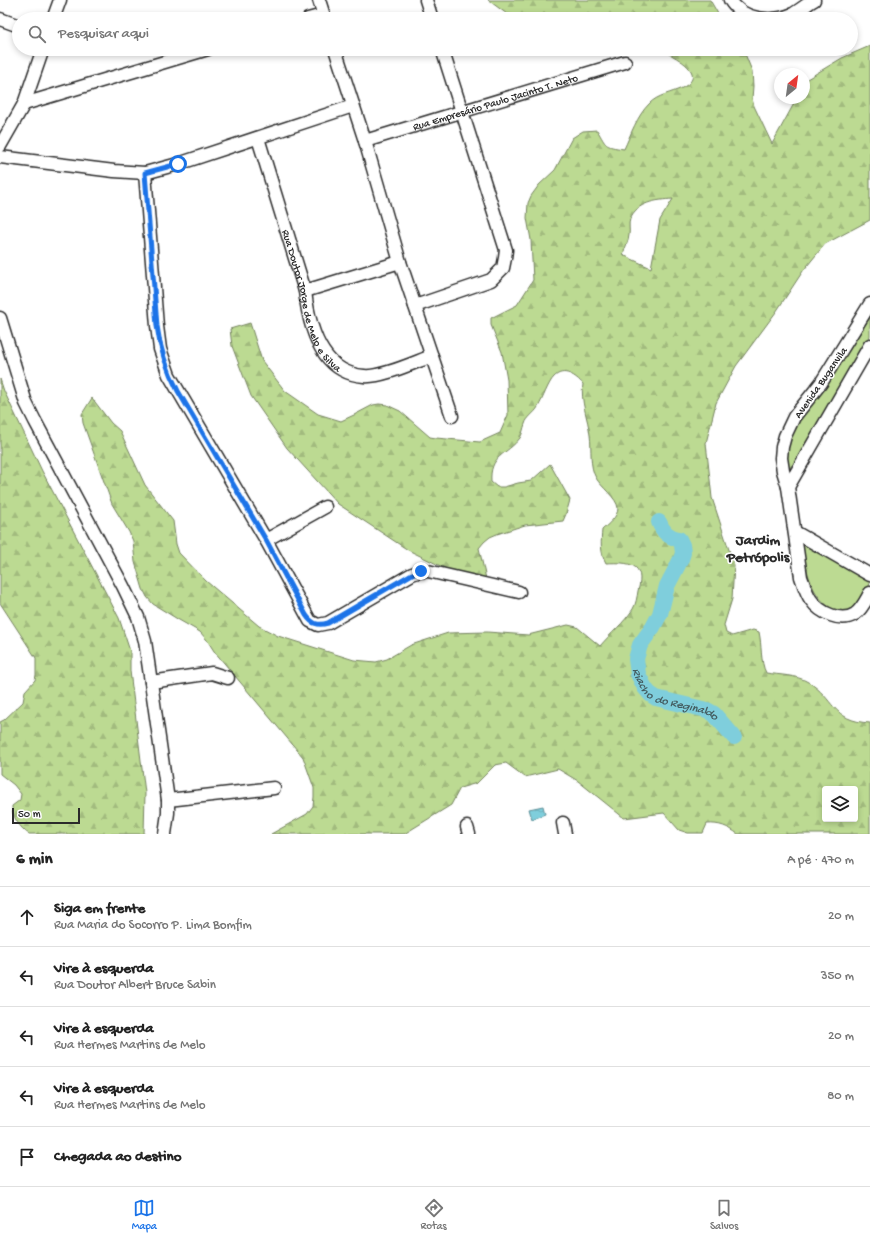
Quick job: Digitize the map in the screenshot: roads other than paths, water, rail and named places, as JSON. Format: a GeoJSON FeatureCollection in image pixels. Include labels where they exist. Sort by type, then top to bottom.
{"type":"FeatureCollection","features":[{"type":"Feature","properties":{"kind":"street"},"geometry":{"type":"LineString","coordinates":[[56,12],[60,0]]}},
{"type":"Feature","properties":{"kind":"street"},"geometry":{"type":"LineString","coordinates":[[319,0],[323,12]]}},
{"type":"Feature","properties":{"kind":"street"},"geometry":{"type":"LineString","coordinates":[[426,0],[430,12]]}},
{"type":"Feature","properties":{"kind":"street"},"geometry":{"type":"LineString","coordinates":[[730,0],[742,12]]}},
{"type":"Feature","properties":{"kind":"street"},"geometry":{"type":"LineString","coordinates":[[796,12],[814,0]]}},
{"type":"Feature","properties":{"kind":"street"},"geometry":{"type":"LineString","coordinates":[[0,19],[12,23]]}},
{"type":"Feature","properties":{"kind":"street"},"geometry":{"type":"LineString","coordinates":[[0,146],[5,126],[24,104],[40,56]]}},
{"type":"Feature","properties":{"kind":"street"},"geometry":{"type":"LineString","coordinates":[[24,104],[185,56]]}},
{"type":"Feature","properties":{"kind":"street"},"geometry":{"type":"LineString","coordinates":[[337,56],[365,141],[400,262],[452,416]]}},
{"type":"Feature","properties":{"kind":"street"},"geometry":{"type":"LineString","coordinates":[[415,306],[491,280],[503,268],[506,250],[444,56]]}},
{"type":"Feature","properties":{"kind":"street","name":"Rua Empresário Paulo Jacinto T. Neto"},"geometry":{"type":"LineString","coordinates":[[365,141],[462,113],[625,62]]}},
{"type":"Feature","properties":{"kind":"street"},"geometry":{"type":"LineString","coordinates":[[0,157],[114,172],[145,173],[178,164],[353,106]]}},
{"type":"Feature","properties":{"kind":"street","name":"Rua Doutor Jorge de Melo e Silva"},"geometry":{"type":"LineString","coordinates":[[258,138],[305,291],[312,328],[323,350],[335,366],[350,373],[365,376],[389,372],[432,356]]}},
{"type":"Feature","properties":{"kind":"street"},"geometry":{"type":"LineString","coordinates":[[145,173],[157,326],[160,349],[164,363],[178,391],[266,540],[306,615],[318,625],[328,623],[412,574],[421,571],[428,571],[519,592]]}},
{"type":"Feature","properties":{"kind":"street"},"geometry":{"type":"LineString","coordinates":[[305,291],[400,262]]}},
{"type":"Feature","properties":{"kind":"street","name":"Avenida Buganvila"},"geometry":{"type":"LineString","coordinates":[[870,304],[825,378],[799,409],[787,431],[782,447],[781,458],[788,487],[801,577],[812,602],[829,614],[841,618],[848,617],[859,610],[870,593]]}},
{"type":"Feature","properties":{"kind":"street"},"geometry":{"type":"LineString","coordinates":[[0,318],[20,385],[35,422],[124,586],[138,617],[145,641],[168,800],[165,834]]}},
{"type":"Feature","properties":{"kind":"street","name":"Avenida Buganvila"},"geometry":{"type":"LineString","coordinates":[[788,487],[870,345]]}},
{"type":"Feature","properties":{"kind":"street"},"geometry":{"type":"LineString","coordinates":[[266,540],[326,507]]}},
{"type":"Feature","properties":{"kind":"street"},"geometry":{"type":"LineString","coordinates":[[795,532],[870,575]]}},
{"type":"Feature","properties":{"kind":"street"},"geometry":{"type":"LineString","coordinates":[[151,682],[212,674],[228,678]]}},
{"type":"Feature","properties":{"kind":"street"},"geometry":{"type":"LineString","coordinates":[[168,800],[274,788]]}},
{"type":"Feature","properties":{"kind":"water"},"geometry":{"type":"Polygon","coordinates":[[[543,806],[545,814],[532,819],[529,809],[543,806]]]}},
{"type":"Feature","properties":{"kind":"waterway","name":"Riacho do Reginaldo"},"geometry":{"type":"LineString","coordinates":[[659,522],[666,534],[679,539],[682,545],[683,553],[667,586],[660,614],[640,645],[636,659],[638,674],[645,688],[656,698],[707,710],[714,714],[734,737]]}},
{"type":"Feature","properties":{"kind":"district","name":"Jardim Petrópolis"},"geometry":{"type":"Point","coordinates":[758,548]}}]}
